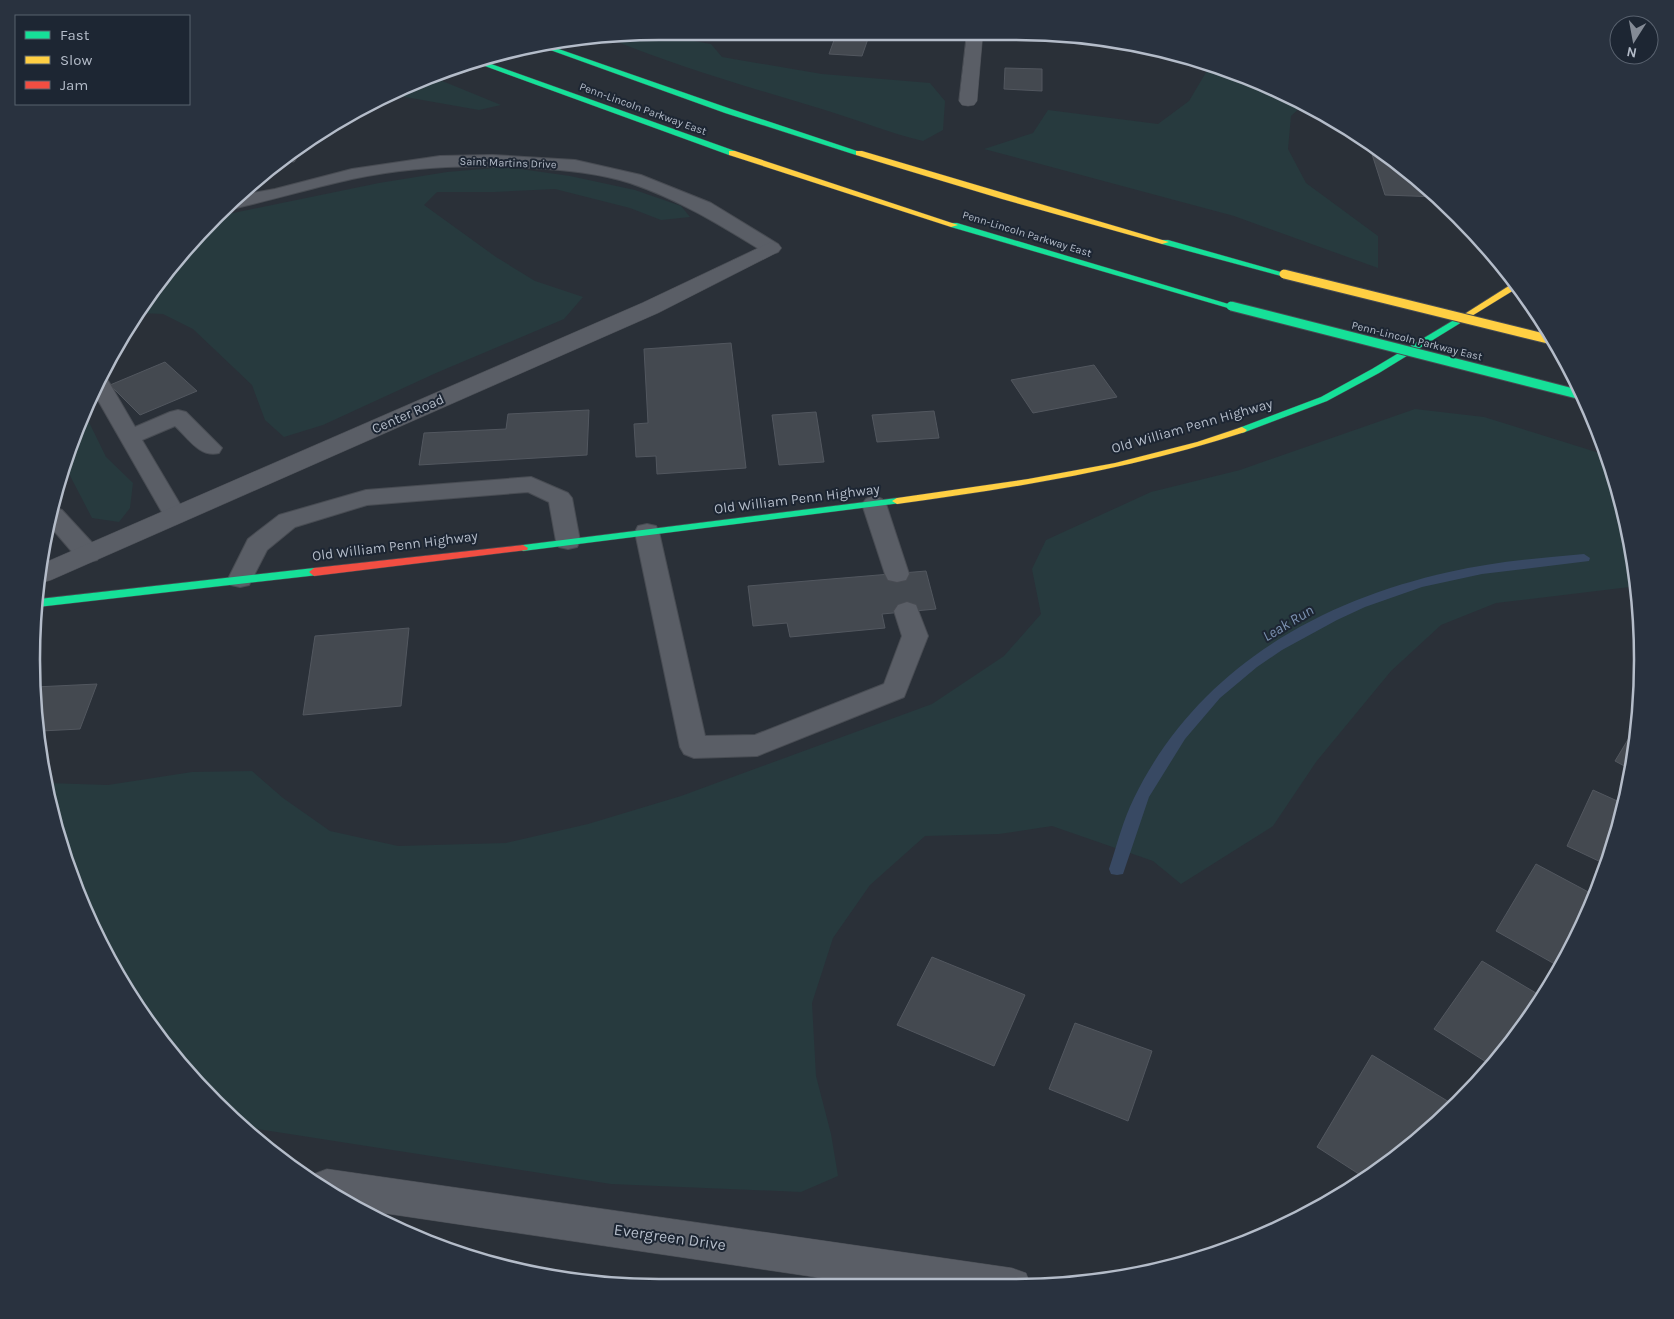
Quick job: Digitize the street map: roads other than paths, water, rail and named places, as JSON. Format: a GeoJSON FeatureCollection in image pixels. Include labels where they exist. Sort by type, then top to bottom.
{"type":"FeatureCollection","features":[{"type":"Feature","properties":{"kind":"main road","name":"Penn-Lincoln Parkway East"},"geometry":{"type":"LineString","coordinates":[[554,49],[687,97],[888,162],[1131,233],[1284,274],[1544,338]]}},
{"type":"Feature","properties":{"kind":"main road","name":"Penn-Lincoln Parkway East"},"geometry":{"type":"LineString","coordinates":[[487,65],[624,116],[849,193],[976,232],[1231,306],[1573,393]]}},
{"type":"Feature","properties":{"kind":"main road","name":"Old William Penn Highway"},"geometry":{"type":"LineString","coordinates":[[43,603],[874,504],[972,491],[1083,472],[1166,452],[1242,430],[1301,408],[1361,379],[1511,288]]}},
{"type":"Feature","properties":{"kind":"street"},"geometry":{"type":"LineString","coordinates":[[968,101],[975,40]]}},
{"type":"Feature","properties":{"kind":"street","name":"Center Road"},"geometry":{"type":"LineString","coordinates":[[46,572],[640,312],[771,248]]}},
{"type":"Feature","properties":{"kind":"street","name":"Evergreen Drive"},"geometry":{"type":"LineString","coordinates":[[338,1189],[964,1279]]}},
{"type":"Feature","properties":{"kind":"lane","name":"Saint Martins Drive"},"geometry":{"type":"LineString","coordinates":[[244,200],[277,194],[352,174],[440,162],[492,160],[575,165],[635,179],[704,207],[771,248]]}},
{"type":"Feature","properties":{"kind":"lane"},"geometry":{"type":"LineString","coordinates":[[102,390],[175,516]]}},
{"type":"Feature","properties":{"kind":"lane"},"geometry":{"type":"LineString","coordinates":[[129,436],[178,417],[211,448]]}},
{"type":"Feature","properties":{"kind":"lane"},"geometry":{"type":"LineString","coordinates":[[240,579],[256,545],[287,521],[366,498],[531,484],[560,498],[568,541]]}},
{"type":"Feature","properties":{"kind":"lane"},"geometry":{"type":"LineString","coordinates":[[874,504],[897,574]]}},
{"type":"Feature","properties":{"kind":"lane"},"geometry":{"type":"LineString","coordinates":[[57,518],[88,554]]}},
{"type":"Feature","properties":{"kind":"lane"},"geometry":{"type":"LineString","coordinates":[[647,532],[694,747],[757,745],[895,690],[914,636],[906,611]]}},
{"type":"Feature","properties":{"kind":"waterway","name":"Leak Run"},"geometry":{"type":"LineString","coordinates":[[1117,869],[1138,805],[1169,751],[1191,721],[1215,694],[1278,646],[1332,616],[1390,593],[1419,584],[1482,570],[1584,558]]}}]}
